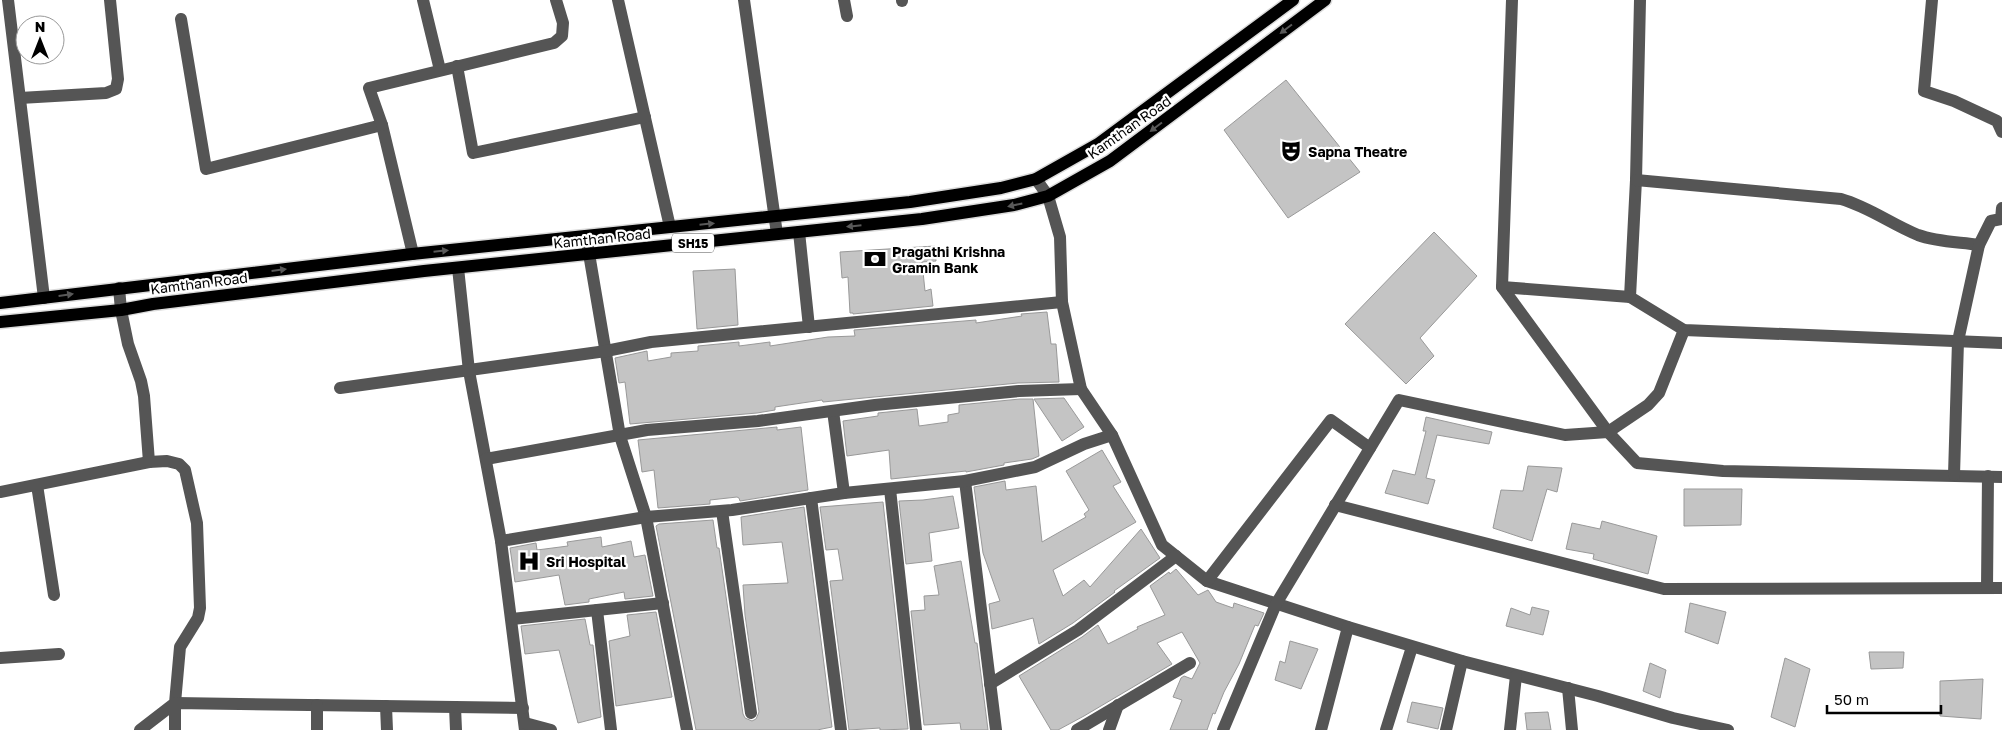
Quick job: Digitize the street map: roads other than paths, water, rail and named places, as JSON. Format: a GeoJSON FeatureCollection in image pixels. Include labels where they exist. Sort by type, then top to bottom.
{"type":"FeatureCollection","features":[{"type":"Feature","properties":{"kind":"main road","name":"Kamthan Road"},"geometry":{"type":"LineString","coordinates":[[0,303],[413,254],[910,202],[1001,188],[1036,179],[1098,144],[1293,0]]}},
{"type":"Feature","properties":{"kind":"main road","name":"Kamthan Road"},"geometry":{"type":"LineString","coordinates":[[0,322],[121,310],[162,303],[458,268],[922,219],[1014,205],[1048,196],[1110,161],[1325,0]]}},
{"type":"Feature","properties":{"kind":"main road"},"geometry":{"type":"LineString","coordinates":[[1209,62],[1222,77]]}},
{"type":"Feature","properties":{"kind":"street"},"geometry":{"type":"LineString","coordinates":[[8,0],[44,298]]}},
{"type":"Feature","properties":{"kind":"street"},"geometry":{"type":"LineString","coordinates":[[20,98],[106,93],[116,89],[118,79],[110,0]]}},
{"type":"Feature","properties":{"kind":"street"},"geometry":{"type":"LineString","coordinates":[[422,0],[440,70]]}},
{"type":"Feature","properties":{"kind":"street"},"geometry":{"type":"LineString","coordinates":[[413,254],[382,124],[369,88],[554,43],[562,36],[563,23],[556,0]]}},
{"type":"Feature","properties":{"kind":"street"},"geometry":{"type":"LineString","coordinates":[[618,0],[670,227]]}},
{"type":"Feature","properties":{"kind":"street"},"geometry":{"type":"LineString","coordinates":[[744,0],[776,216],[777,234]]}},
{"type":"Feature","properties":{"kind":"street"},"geometry":{"type":"LineString","coordinates":[[844,0],[847,16]]}},
{"type":"Feature","properties":{"kind":"street"},"geometry":{"type":"LineString","coordinates":[[1512,0],[1502,287],[1608,432],[1637,463],[1723,471],[2002,477]]}},
{"type":"Feature","properties":{"kind":"street"},"geometry":{"type":"LineString","coordinates":[[1630,297],[1636,180],[1640,0]]}},
{"type":"Feature","properties":{"kind":"street"},"geometry":{"type":"LineString","coordinates":[[1932,0],[1924,91],[1954,101],[2000,125]]}},
{"type":"Feature","properties":{"kind":"street"},"geometry":{"type":"LineString","coordinates":[[181,19],[206,169],[382,124]]}},
{"type":"Feature","properties":{"kind":"street"},"geometry":{"type":"LineString","coordinates":[[457,66],[474,153],[645,117]]}},
{"type":"Feature","properties":{"kind":"street"},"geometry":{"type":"LineString","coordinates":[[1036,179],[1048,196],[1060,237],[1062,302],[1081,390],[1112,434],[1162,545],[1207,581],[1412,647],[1516,676],[1568,688],[1674,724],[1724,729]]}},
{"type":"Feature","properties":{"kind":"street"},"geometry":{"type":"LineString","coordinates":[[1636,180],[1841,199],[1857,204],[1916,234],[1928,238],[1979,245]]}},
{"type":"Feature","properties":{"kind":"street"},"geometry":{"type":"LineString","coordinates":[[1954,475],[1958,341],[1979,245],[1991,221],[2002,215]]}},
{"type":"Feature","properties":{"kind":"street"},"geometry":{"type":"LineString","coordinates":[[799,232],[809,327]]}},
{"type":"Feature","properties":{"kind":"street"},"geometry":{"type":"LineString","coordinates":[[586,236],[620,436],[646,517],[687,730]]}},
{"type":"Feature","properties":{"kind":"street"},"geometry":{"type":"LineString","coordinates":[[458,268],[469,370],[502,541],[525,726],[551,730]]}},
{"type":"Feature","properties":{"kind":"street"},"geometry":{"type":"LineString","coordinates":[[1502,287],[1630,297],[1684,330],[2002,343]]}},
{"type":"Feature","properties":{"kind":"street"},"geometry":{"type":"LineString","coordinates":[[119,288],[121,310],[128,344],[141,381],[149,462]]}},
{"type":"Feature","properties":{"kind":"street"},"geometry":{"type":"LineString","coordinates":[[340,388],[606,351],[651,342],[1062,302]]}},
{"type":"Feature","properties":{"kind":"street"},"geometry":{"type":"LineString","coordinates":[[1224,730],[1276,604],[1399,400],[1565,434],[1608,432],[1648,405],[1660,393],[1684,330]]}},
{"type":"Feature","properties":{"kind":"street"},"geometry":{"type":"LineString","coordinates":[[486,460],[647,430],[758,421],[875,405],[1019,392],[1081,390]]}},
{"type":"Feature","properties":{"kind":"street"},"geometry":{"type":"LineString","coordinates":[[833,411],[844,494]]}},
{"type":"Feature","properties":{"kind":"street"},"geometry":{"type":"LineString","coordinates":[[1207,581],[1331,420],[1370,448]]}},
{"type":"Feature","properties":{"kind":"street"},"geometry":{"type":"LineString","coordinates":[[502,541],[646,517],[722,511],[844,494],[965,481],[1035,467],[1084,444],[1112,434]]}},
{"type":"Feature","properties":{"kind":"street"},"geometry":{"type":"LineString","coordinates":[[0,492],[149,462],[179,464],[185,470],[197,523],[200,608],[198,618],[180,647],[174,703],[175,730]]}},
{"type":"Feature","properties":{"kind":"street"},"geometry":{"type":"LineString","coordinates":[[1987,588],[1988,476]]}},
{"type":"Feature","properties":{"kind":"street"},"geometry":{"type":"LineString","coordinates":[[965,481],[996,730]]}},
{"type":"Feature","properties":{"kind":"street"},"geometry":{"type":"LineString","coordinates":[[37,485],[54,595]]}},
{"type":"Feature","properties":{"kind":"street"},"geometry":{"type":"LineString","coordinates":[[890,489],[916,730]]}},
{"type":"Feature","properties":{"kind":"street"},"geometry":{"type":"LineString","coordinates":[[812,498],[842,730]]}},
{"type":"Feature","properties":{"kind":"street"},"geometry":{"type":"LineString","coordinates":[[1335,505],[1664,589],[2002,588]]}},
{"type":"Feature","properties":{"kind":"street"},"geometry":{"type":"LineString","coordinates":[[722,511],[752,713]]}},
{"type":"Feature","properties":{"kind":"street"},"geometry":{"type":"LineString","coordinates":[[990,684],[1078,630],[1176,556]]}},
{"type":"Feature","properties":{"kind":"street"},"geometry":{"type":"LineString","coordinates":[[512,619],[663,603]]}},
{"type":"Feature","properties":{"kind":"street"},"geometry":{"type":"LineString","coordinates":[[597,610],[611,730]]}},
{"type":"Feature","properties":{"kind":"street"},"geometry":{"type":"LineString","coordinates":[[1321,730],[1348,627]]}},
{"type":"Feature","properties":{"kind":"street"},"geometry":{"type":"LineString","coordinates":[[1386,730],[1412,647]]}},
{"type":"Feature","properties":{"kind":"street"},"geometry":{"type":"LineString","coordinates":[[0,658],[58,654]]}},
{"type":"Feature","properties":{"kind":"street"},"geometry":{"type":"LineString","coordinates":[[1446,730],[1462,661]]}},
{"type":"Feature","properties":{"kind":"street"},"geometry":{"type":"LineString","coordinates":[[1077,730],[1190,663]]}},
{"type":"Feature","properties":{"kind":"street"},"geometry":{"type":"LineString","coordinates":[[1510,730],[1516,676]]}},
{"type":"Feature","properties":{"kind":"street"},"geometry":{"type":"LineString","coordinates":[[1568,688],[1572,730]]}},
{"type":"Feature","properties":{"kind":"street"},"geometry":{"type":"LineString","coordinates":[[140,730],[174,703],[523,708]]}},
{"type":"Feature","properties":{"kind":"street"},"geometry":{"type":"LineString","coordinates":[[316,730],[317,705]]}},
{"type":"Feature","properties":{"kind":"street"},"geometry":{"type":"LineString","coordinates":[[1109,730],[1118,705]]}},
{"type":"Feature","properties":{"kind":"street"},"geometry":{"type":"LineString","coordinates":[[386,706],[387,730]]}},
{"type":"Feature","properties":{"kind":"street"},"geometry":{"type":"LineString","coordinates":[[455,707],[456,730]]}},
{"type":"Feature","properties":{"kind":"place","name":"Sapna Theatre"},"geometry":{"type":"Point","coordinates":[1291,151]}},
{"type":"Feature","properties":{"kind":"place","name":"Pragathi Krishna Gramin Bank"},"geometry":{"type":"Point","coordinates":[875,259]}},
{"type":"Feature","properties":{"kind":"place","name":"Sri Hospital"},"geometry":{"type":"Point","coordinates":[529,561]}}]}
